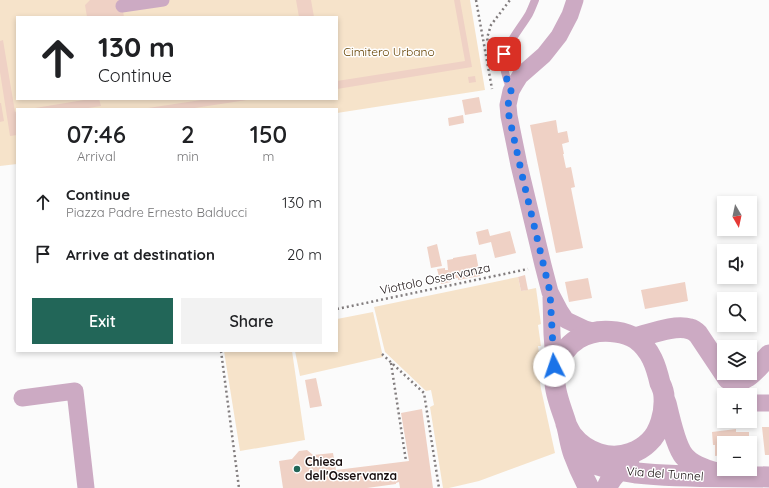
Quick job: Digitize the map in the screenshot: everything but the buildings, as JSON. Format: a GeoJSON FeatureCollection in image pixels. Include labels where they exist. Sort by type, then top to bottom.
{"type":"FeatureCollection","features":[{"type":"Feature","properties":{"kind":"street"},"geometry":{"type":"LineString","coordinates":[[122,6],[163,0]]}},
{"type":"Feature","properties":{"kind":"street"},"geometry":{"type":"LineString","coordinates":[[575,0],[570,15],[559,36],[544,55],[520,76],[511,91],[508,105],[509,116],[550,292],[555,382],[557,393],[571,432],[574,454],[589,488]]}},
{"type":"Feature","properties":{"kind":"street"},"geometry":{"type":"LineString","coordinates":[[550,292],[566,320],[585,329],[596,332]]}},
{"type":"Feature","properties":{"kind":"street"},"geometry":{"type":"LineString","coordinates":[[635,338],[673,328],[693,330],[698,334],[734,387]]}},
{"type":"Feature","properties":{"kind":"street"},"geometry":{"type":"LineString","coordinates":[[555,382],[559,361],[564,353],[578,338],[607,330],[624,333],[635,338],[650,353],[657,368],[677,442],[684,456],[693,464],[717,472]]}},
{"type":"Feature","properties":{"kind":"street"},"geometry":{"type":"LineString","coordinates":[[734,387],[734,381],[742,380],[749,376],[769,355]]}},
{"type":"Feature","properties":{"kind":"street"},"geometry":{"type":"LineString","coordinates":[[22,398],[75,391],[86,488]]}},
{"type":"Feature","properties":{"kind":"street"},"geometry":{"type":"LineString","coordinates":[[607,488],[608,484],[619,470],[641,456],[648,448],[660,424],[664,397]]}},
{"type":"Feature","properties":{"kind":"street"},"geometry":{"type":"LineString","coordinates":[[757,403],[769,403]]}},
{"type":"Feature","properties":{"kind":"street"},"geometry":{"type":"LineString","coordinates":[[571,432],[589,450],[596,454],[616,457],[626,455],[642,448],[648,443],[656,432]]}},
{"type":"Feature","properties":{"kind":"street","name":"Via del Tunnel"},"geometry":{"type":"LineString","coordinates":[[571,432],[581,455],[596,465],[688,482],[732,476],[769,477]]}},
{"type":"Feature","properties":{"kind":"lane"},"geometry":{"type":"LineString","coordinates":[[511,91],[507,80],[504,54],[529,14],[535,0]]}},
{"type":"Feature","properties":{"kind":"path"},"geometry":{"type":"LineString","coordinates":[[476,0],[492,89]]}},
{"type":"Feature","properties":{"kind":"path","name":"Viottolo Osservanza"},"geometry":{"type":"LineString","coordinates":[[338,309],[530,268]]}},
{"type":"Feature","properties":{"kind":"path"},"geometry":{"type":"LineString","coordinates":[[221,352],[239,488]]}},
{"type":"Feature","properties":{"kind":"path"},"geometry":{"type":"LineString","coordinates":[[382,354],[424,393],[439,488]]}},
{"type":"Feature","properties":{"kind":"path"},"geometry":{"type":"LineString","coordinates":[[391,362],[406,461]]}},
{"type":"Feature","properties":{"kind":"green space","name":"Cimitero Urbano"},"geometry":{"type":"Polygon","coordinates":[[[0,0],[470,0],[485,90],[338,113],[338,108],[16,108],[16,164],[0,166],[0,0]]]}},
{"type":"Feature","properties":{"kind":"green space"},"geometry":{"type":"Polygon","coordinates":[[[518,277],[521,291],[536,288],[541,324],[538,325],[541,346],[538,346],[541,367],[538,368],[555,453],[479,481],[443,488],[430,407],[434,405],[431,390],[426,391],[385,352],[374,307],[518,277]]]}},
{"type":"Feature","properties":{"kind":"green space"},"geometry":{"type":"Polygon","coordinates":[[[373,312],[383,357],[300,376],[295,352],[338,352],[338,319],[373,312]]]}},
{"type":"Feature","properties":{"kind":"green space"},"geometry":{"type":"Polygon","coordinates":[[[224,352],[292,352],[305,440],[240,451],[224,352]]]}},
{"type":"Feature","properties":{"kind":"place","name":"Chiesa dell'Osservanza"},"geometry":{"type":"Point","coordinates":[297,469]}},
{"type":"Feature","properties":{"kind":"route"},"geometry":{"type":"LineString","coordinates":[[504,54],[507,80],[511,91],[508,105],[509,116],[550,292],[554,366]]}}]}
